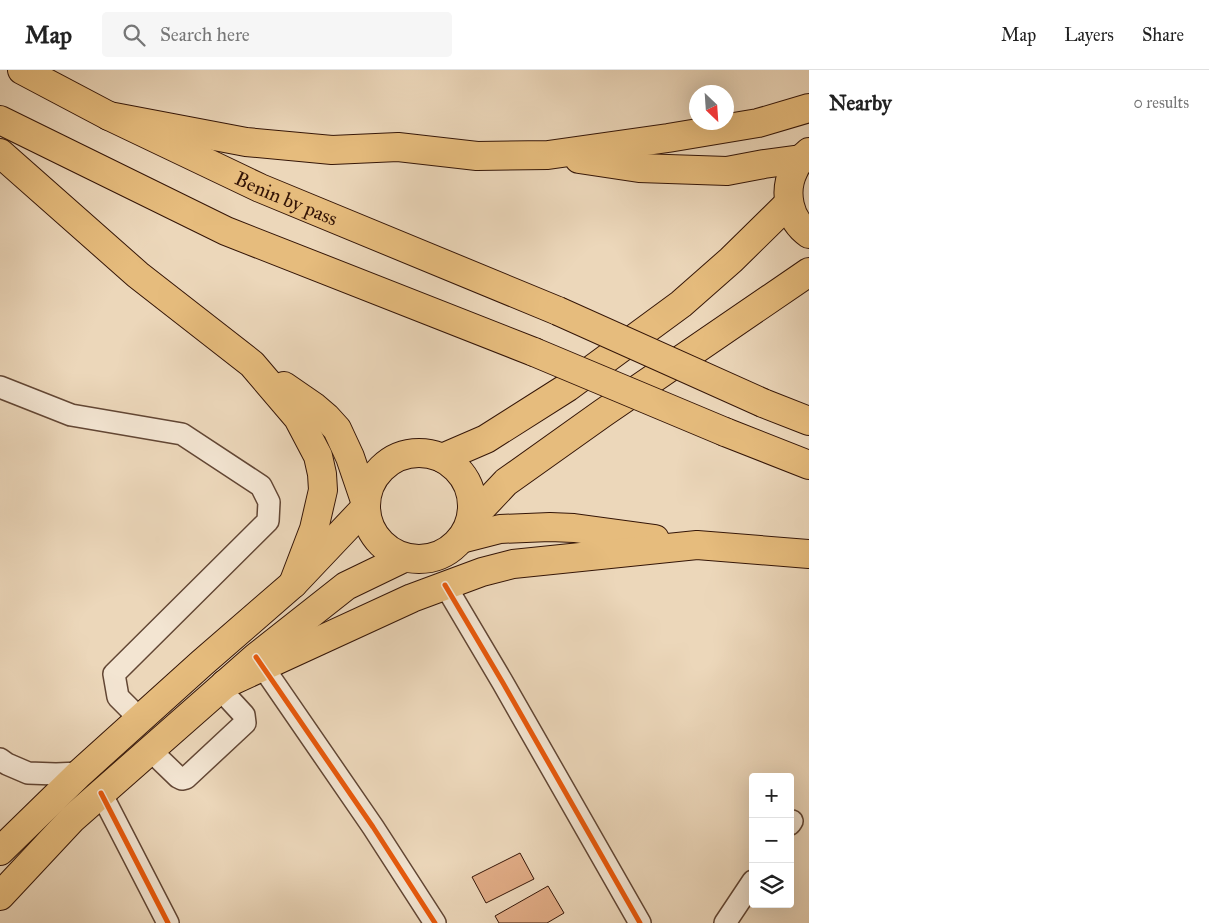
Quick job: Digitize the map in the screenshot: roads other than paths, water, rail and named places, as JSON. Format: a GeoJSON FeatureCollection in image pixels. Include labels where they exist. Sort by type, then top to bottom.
{"type":"FeatureCollection","features":[{"type":"Feature","properties":{"kind":"highway","name":"Benin by pass"},"geometry":{"type":"LineString","coordinates":[[22,70],[109,116],[260,188],[558,311],[762,403],[809,421]]}},
{"type":"Feature","properties":{"kind":"highway"},"geometry":{"type":"LineString","coordinates":[[109,116],[246,142],[332,150],[398,147],[477,156],[548,155],[758,124],[809,108]]}},
{"type":"Feature","properties":{"kind":"highway"},"geometry":{"type":"LineString","coordinates":[[0,120],[226,231],[534,352],[809,465]]}},
{"type":"Feature","properties":{"kind":"highway"},"geometry":{"type":"LineString","coordinates":[[0,153],[138,275],[252,364],[313,406],[327,418],[337,429],[350,456],[365,504],[368,524],[376,539],[389,551],[404,558],[417,560],[430,559],[442,555],[452,548],[506,482],[809,272]]}},
{"type":"Feature","properties":{"kind":"highway"},"geometry":{"type":"LineString","coordinates":[[548,155],[639,168],[727,172],[805,156]]}},
{"type":"Feature","properties":{"kind":"highway"},"geometry":{"type":"LineString","coordinates":[[805,156],[794,169],[788,192],[792,214],[798,224],[809,234]]}},
{"type":"Feature","properties":{"kind":"highway"},"geometry":{"type":"LineString","coordinates":[[442,458],[486,439],[568,387],[681,304],[731,260],[789,203]]}},
{"type":"Feature","properties":{"kind":"highway"},"geometry":{"type":"LineString","coordinates":[[252,364],[298,418],[318,456],[322,474],[323,490],[314,530],[293,584]]}},
{"type":"Feature","properties":{"kind":"highway"},"geometry":{"type":"LineString","coordinates":[[0,850],[80,773],[293,584],[365,504],[369,487],[376,474],[386,464],[399,457],[421,453],[442,458],[454,466],[464,476],[473,503],[467,529]]}},
{"type":"Feature","properties":{"kind":"highway"},"geometry":{"type":"LineString","coordinates":[[467,529],[574,528],[697,545],[809,554]]}},
{"type":"Feature","properties":{"kind":"highway"},"geometry":{"type":"LineString","coordinates":[[259,662],[412,598],[482,572],[513,564],[697,545]]}},
{"type":"Feature","properties":{"kind":"highway"},"geometry":{"type":"LineString","coordinates":[[0,896],[72,819],[222,687],[259,662],[346,586],[404,558]]}},
{"type":"Feature","properties":{"kind":"street"},"geometry":{"type":"LineString","coordinates":[[0,387],[71,415],[182,434],[262,486],[269,502],[268,522],[114,674],[118,697],[140,719]]}},
{"type":"Feature","properties":{"kind":"street"},"geometry":{"type":"LineString","coordinates":[[445,585],[504,683],[640,923]]}},
{"type":"Feature","properties":{"kind":"street"},"geometry":{"type":"LineString","coordinates":[[259,662],[373,827],[435,923]]}},
{"type":"Feature","properties":{"kind":"street"},"geometry":{"type":"LineString","coordinates":[[150,750],[178,777],[186,778],[245,723],[244,715],[222,687]]}},
{"type":"Feature","properties":{"kind":"street"},"geometry":{"type":"LineString","coordinates":[[0,759],[28,773],[80,773]]}},
{"type":"Feature","properties":{"kind":"street"},"geometry":{"type":"LineString","coordinates":[[101,794],[168,923]]}},
{"type":"Feature","properties":{"kind":"street"},"geometry":{"type":"LineString","coordinates":[[725,923],[749,887]]}}]}
